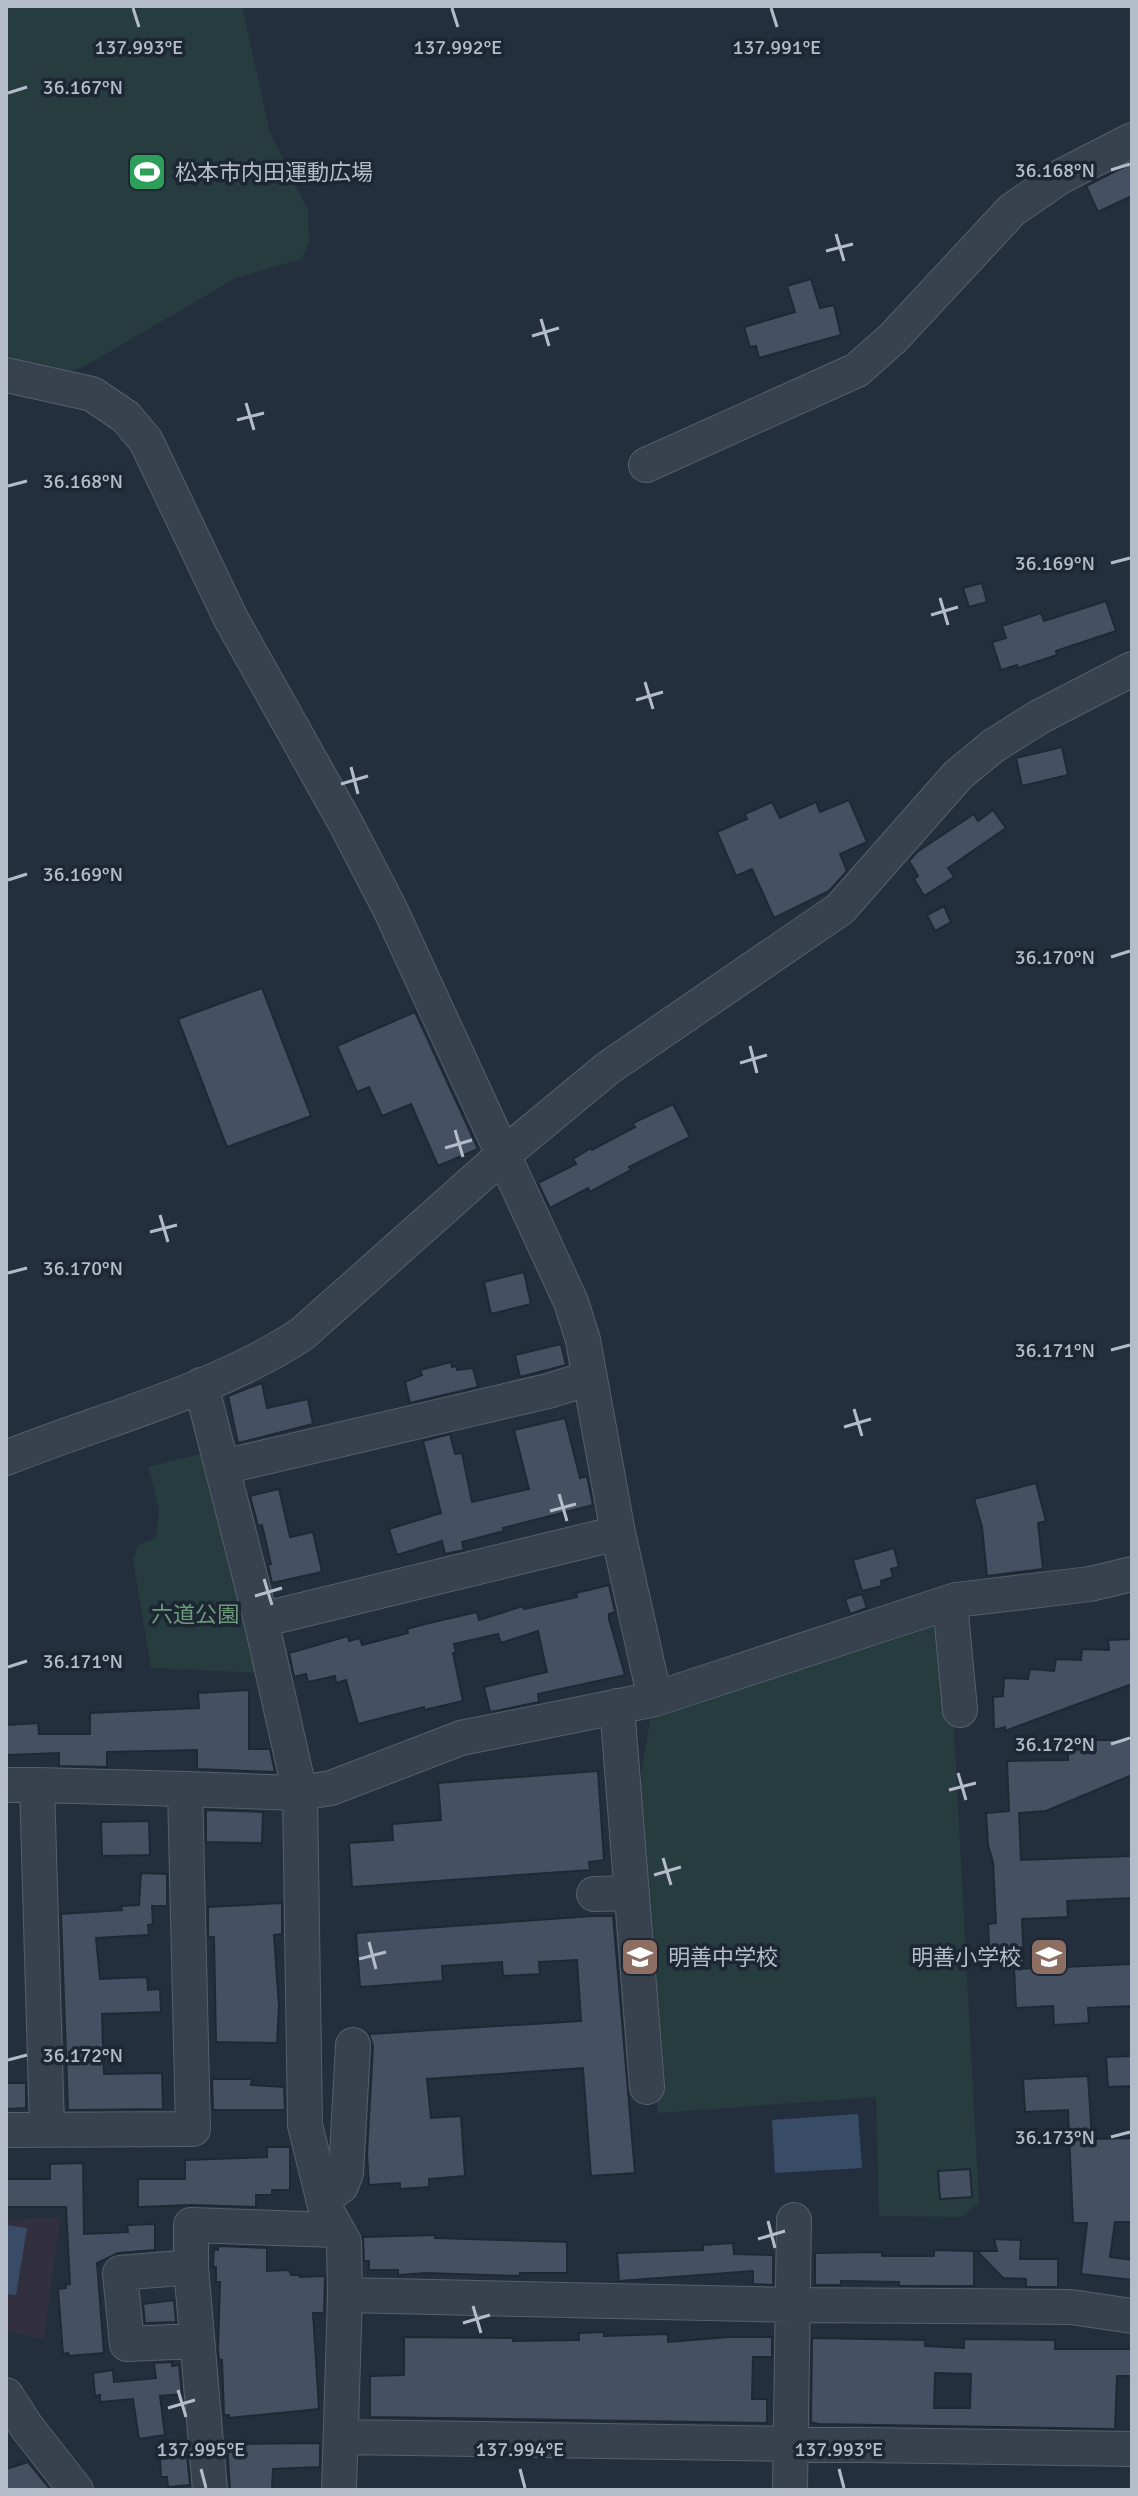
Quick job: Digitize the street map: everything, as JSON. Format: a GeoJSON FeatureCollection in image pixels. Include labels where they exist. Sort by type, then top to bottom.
{"type":"FeatureCollection","features":[{"type":"Feature","properties":{"kind":"street"},"geometry":{"type":"LineString","coordinates":[[646,465],[857,370],[893,338],[1012,210],[1060,177],[1132,140]]}},
{"type":"Feature","properties":{"kind":"street"},"geometry":{"type":"LineString","coordinates":[[6,375],[92,394],[126,417],[146,441],[231,619],[390,909],[571,1302],[590,1378],[618,1533],[655,1699]]}},
{"type":"Feature","properties":{"kind":"street"},"geometry":{"type":"LineString","coordinates":[[6,1458],[268,1357],[302,1334],[502,1156],[608,1068],[840,909],[958,775],[993,746],[1039,717],[1132,669]]}},
{"type":"Feature","properties":{"kind":"street"},"geometry":{"type":"LineString","coordinates":[[223,1467],[532,1395],[590,1378]]}},
{"type":"Feature","properties":{"kind":"street"},"geometry":{"type":"LineString","coordinates":[[201,1385],[261,1620],[300,1793],[305,2125],[344,2242],[339,2490]]}},
{"type":"Feature","properties":{"kind":"street"},"geometry":{"type":"LineString","coordinates":[[261,1620],[618,1533]]}},
{"type":"Feature","properties":{"kind":"street"},"geometry":{"type":"LineString","coordinates":[[47,2129],[22,1785],[300,1793],[331,1788],[461,1738],[655,1699],[951,1611],[1132,1574]]}},
{"type":"Feature","properties":{"kind":"street"},"geometry":{"type":"LineString","coordinates":[[951,1611],[960,1710]]}},
{"type":"Feature","properties":{"kind":"street"},"geometry":{"type":"LineString","coordinates":[[617,1706],[647,2087]]}},
{"type":"Feature","properties":{"kind":"street"},"geometry":{"type":"LineString","coordinates":[[6,2130],[193,2129],[185,1789]]}},
{"type":"Feature","properties":{"kind":"street"},"geometry":{"type":"LineString","coordinates":[[594,1894],[632,1893]]}},
{"type":"Feature","properties":{"kind":"street"},"geometry":{"type":"LineString","coordinates":[[331,2207],[346,2173],[353,2045]]}},
{"type":"Feature","properties":{"kind":"street"},"geometry":{"type":"LineString","coordinates":[[210,2490],[196,2341],[191,2225],[331,2207]]}},
{"type":"Feature","properties":{"kind":"street"},"geometry":{"type":"LineString","coordinates":[[790,2490],[794,2220]]}},
{"type":"Feature","properties":{"kind":"street"},"geometry":{"type":"LineString","coordinates":[[191,2267],[120,2273],[127,2344],[196,2341]]}},
{"type":"Feature","properties":{"kind":"street"},"geometry":{"type":"LineString","coordinates":[[345,2295],[793,2305],[1071,2307],[1132,2316]]}},
{"type":"Feature","properties":{"kind":"street"},"geometry":{"type":"LineString","coordinates":[[6,2395],[76,2490]]}},
{"type":"Feature","properties":{"kind":"street"},"geometry":{"type":"LineString","coordinates":[[341,2437],[1132,2449]]}},
{"type":"Feature","properties":{"kind":"shaded area"},"geometry":{"type":"Polygon","coordinates":[[[60,2218],[44,2339],[6,2331],[6,2219],[60,2218]]]}},
{"type":"Feature","properties":{"kind":"green space","name":"松本市内田運動広場"},"geometry":{"type":"Polygon","coordinates":[[[6,6],[242,6],[270,133],[308,210],[309,241],[302,259],[236,278],[85,366],[63,374],[6,365],[6,6]]]}},
{"type":"Feature","properties":{"kind":"green space","name":"六道公園"},"geometry":{"type":"Polygon","coordinates":[[[208,1452],[260,1673],[151,1668],[133,1560],[138,1545],[156,1538],[159,1508],[148,1467],[208,1452]]]}},
{"type":"Feature","properties":{"kind":"green space"},"geometry":{"type":"Polygon","coordinates":[[[940,1622],[953,1712],[979,2203],[962,2217],[879,2216],[876,2097],[658,2113],[636,1807],[650,1720],[940,1622]]]}},
{"type":"Feature","properties":{"kind":"water"},"geometry":{"type":"Polygon","coordinates":[[[858,2114],[862,2168],[775,2173],[772,2120],[858,2114]]]}},
{"type":"Feature","properties":{"kind":"water"},"geometry":{"type":"Polygon","coordinates":[[[6,2225],[27,2228],[16,2295],[6,2294],[6,2225]]]}},
{"type":"Feature","properties":{"kind":"building"},"geometry":{"type":"Polygon","coordinates":[[[1132,163],[1132,196],[1098,212],[1086,186],[1132,163]]]}},
{"type":"Feature","properties":{"kind":"building"},"geometry":{"type":"Polygon","coordinates":[[[811,279],[820,308],[834,305],[841,335],[759,358],[756,346],[750,347],[744,327],[795,312],[787,286],[811,279]]]}},
{"type":"Feature","properties":{"kind":"building"},"geometry":{"type":"Polygon","coordinates":[[[982,583],[987,602],[969,607],[963,588],[982,583]]]}},
{"type":"Feature","properties":{"kind":"building"},"geometry":{"type":"Polygon","coordinates":[[[1106,601],[1116,631],[1056,651],[1057,655],[1018,668],[1017,665],[1001,670],[992,642],[1006,638],[1002,626],[1041,613],[1044,621],[1106,601]]]}},
{"type":"Feature","properties":{"kind":"building"},"geometry":{"type":"Polygon","coordinates":[[[1062,747],[1068,775],[1022,786],[1016,758],[1062,747]]]}},
{"type":"Feature","properties":{"kind":"building"},"geometry":{"type":"Polygon","coordinates":[[[849,800],[867,842],[840,854],[847,871],[829,891],[774,918],[752,869],[736,876],[717,832],[747,819],[745,814],[772,802],[780,818],[816,802],[820,812],[849,800]]]}},
{"type":"Feature","properties":{"kind":"building"},"geometry":{"type":"Polygon","coordinates":[[[993,810],[1006,828],[948,868],[954,877],[924,896],[914,879],[918,876],[909,861],[917,852],[974,814],[978,821],[993,810]]]}},
{"type":"Feature","properties":{"kind":"building"},"geometry":{"type":"Polygon","coordinates":[[[944,906],[951,922],[935,931],[927,915],[944,906]]]}},
{"type":"Feature","properties":{"kind":"building"},"geometry":{"type":"Polygon","coordinates":[[[262,988],[311,1116],[227,1147],[178,1019],[262,988]]]}},
{"type":"Feature","properties":{"kind":"building"},"geometry":{"type":"Polygon","coordinates":[[[415,1012],[478,1149],[438,1166],[411,1104],[382,1116],[369,1087],[357,1092],[337,1046],[415,1012]]]}},
{"type":"Feature","properties":{"kind":"building"},"geometry":{"type":"Polygon","coordinates":[[[673,1104],[690,1137],[629,1167],[631,1170],[590,1192],[588,1188],[550,1208],[538,1183],[576,1164],[573,1159],[591,1148],[635,1127],[633,1123],[673,1104]]]}},
{"type":"Feature","properties":{"kind":"building"},"geometry":{"type":"Polygon","coordinates":[[[524,1272],[531,1304],[491,1314],[484,1282],[524,1272]]]}},
{"type":"Feature","properties":{"kind":"building"},"geometry":{"type":"Polygon","coordinates":[[[561,1344],[566,1365],[520,1377],[515,1355],[561,1344]]]}},
{"type":"Feature","properties":{"kind":"building"},"geometry":{"type":"Polygon","coordinates":[[[451,1362],[457,1370],[473,1368],[478,1387],[410,1403],[405,1382],[422,1375],[420,1370],[451,1362]]]}},
{"type":"Feature","properties":{"kind":"building"},"geometry":{"type":"Polygon","coordinates":[[[262,1383],[267,1408],[308,1399],[313,1424],[238,1443],[228,1396],[262,1383]]]}},
{"type":"Feature","properties":{"kind":"building"},"geometry":{"type":"Polygon","coordinates":[[[565,1418],[580,1478],[587,1476],[593,1505],[462,1542],[464,1550],[445,1554],[442,1541],[397,1555],[389,1529],[441,1513],[423,1441],[450,1434],[455,1454],[462,1453],[472,1502],[529,1489],[514,1430],[565,1418]]]}},
{"type":"Feature","properties":{"kind":"building"},"geometry":{"type":"Polygon","coordinates":[[[1036,1483],[1046,1521],[1038,1523],[1043,1569],[987,1576],[982,1527],[974,1499],[1036,1483]]]}},
{"type":"Feature","properties":{"kind":"building"},"geometry":{"type":"Polygon","coordinates":[[[279,1489],[290,1537],[313,1532],[322,1572],[272,1583],[262,1525],[258,1526],[250,1496],[279,1489]]]}},
{"type":"Feature","properties":{"kind":"building"},"geometry":{"type":"Polygon","coordinates":[[[894,1548],[899,1567],[891,1569],[893,1577],[881,1581],[882,1586],[862,1591],[853,1560],[894,1548]]]}},
{"type":"Feature","properties":{"kind":"building"},"geometry":{"type":"Polygon","coordinates":[[[609,1585],[615,1612],[609,1614],[609,1619],[625,1675],[538,1694],[539,1702],[490,1712],[484,1687],[547,1672],[538,1631],[501,1643],[498,1634],[454,1644],[463,1701],[424,1710],[424,1707],[358,1724],[346,1680],[336,1683],[335,1676],[308,1682],[306,1674],[294,1677],[289,1653],[348,1636],[349,1641],[360,1638],[362,1645],[408,1633],[407,1629],[425,1624],[477,1612],[479,1620],[523,1606],[524,1609],[577,1597],[576,1593],[609,1585]]]}},
{"type":"Feature","properties":{"kind":"building"},"geometry":{"type":"Polygon","coordinates":[[[862,1594],[867,1608],[850,1614],[845,1599],[862,1594]]]}},
{"type":"Feature","properties":{"kind":"building"},"geometry":{"type":"Polygon","coordinates":[[[1132,1639],[1132,1684],[1005,1731],[1005,1727],[994,1730],[993,1697],[1003,1696],[1004,1678],[1028,1679],[1030,1669],[1054,1671],[1056,1659],[1081,1660],[1082,1649],[1109,1650],[1108,1640],[1132,1639]]]}},
{"type":"Feature","properties":{"kind":"building"},"geometry":{"type":"Polygon","coordinates":[[[249,1690],[249,1749],[270,1749],[275,1772],[197,1769],[197,1750],[107,1752],[107,1767],[59,1766],[59,1753],[6,1755],[6,1725],[38,1723],[39,1734],[90,1734],[90,1713],[199,1708],[198,1693],[249,1690]]]}},
{"type":"Feature","properties":{"kind":"building"},"geometry":{"type":"Polygon","coordinates":[[[1094,1740],[1132,1740],[1132,1775],[1046,1811],[1019,1813],[1021,1860],[1132,1856],[1132,1898],[1067,1901],[1068,1917],[1022,1919],[1024,1962],[990,1963],[988,1924],[996,1923],[993,1862],[988,1845],[986,1813],[1009,1811],[1007,1761],[1068,1760],[1068,1750],[1094,1749],[1094,1740]]]}},
{"type":"Feature","properties":{"kind":"building"},"geometry":{"type":"Polygon","coordinates":[[[598,1771],[604,1860],[589,1862],[590,1870],[352,1887],[349,1843],[393,1840],[392,1824],[441,1820],[438,1783],[598,1771]]]}},
{"type":"Feature","properties":{"kind":"building"},"geometry":{"type":"Polygon","coordinates":[[[206,1810],[263,1812],[262,1843],[206,1842],[206,1810]]]}},
{"type":"Feature","properties":{"kind":"building"},"geometry":{"type":"Polygon","coordinates":[[[149,1821],[150,1855],[102,1856],[101,1822],[149,1821]]]}},
{"type":"Feature","properties":{"kind":"building"},"geometry":{"type":"Polygon","coordinates":[[[141,1873],[167,1874],[167,1906],[152,1906],[153,1924],[148,1925],[149,1935],[96,1938],[100,1979],[147,1977],[148,1990],[160,1989],[161,2012],[102,2014],[104,2074],[162,2073],[163,2109],[68,2110],[61,1914],[122,1910],[121,1906],[139,1905],[141,1873]]]}},
{"type":"Feature","properties":{"kind":"building"},"geometry":{"type":"Polygon","coordinates":[[[282,1903],[282,1934],[274,1935],[279,2007],[277,2043],[216,2042],[214,1937],[208,1937],[208,1907],[282,1903]]]}},
{"type":"Feature","properties":{"kind":"building"},"geometry":{"type":"Polygon","coordinates":[[[613,1916],[635,2173],[591,2176],[583,2068],[427,2079],[431,2118],[461,2116],[465,2176],[429,2179],[429,2187],[400,2189],[400,2183],[369,2185],[367,2154],[373,2046],[369,2034],[581,2021],[577,1960],[539,1962],[540,1974],[503,1976],[502,1962],[442,1966],[443,1981],[360,1987],[356,1933],[613,1916]]]}},
{"type":"Feature","properties":{"kind":"building"},"geometry":{"type":"Polygon","coordinates":[[[1132,1964],[1132,2006],[1088,2008],[1089,2023],[1054,2025],[1053,2006],[1016,2008],[1014,1969],[1132,1964]]]}},
{"type":"Feature","properties":{"kind":"building"},"geometry":{"type":"Polygon","coordinates":[[[1132,2056],[1132,2086],[1108,2087],[1106,2057],[1132,2056]]]}},
{"type":"Feature","properties":{"kind":"building"},"geometry":{"type":"Polygon","coordinates":[[[1088,2076],[1092,2139],[1132,2138],[1132,2222],[1115,2222],[1110,2257],[1132,2260],[1132,2280],[1081,2274],[1087,2223],[1073,2223],[1068,2110],[1025,2112],[1023,2079],[1088,2076]]]}},
{"type":"Feature","properties":{"kind":"building"},"geometry":{"type":"Polygon","coordinates":[[[212,2079],[252,2079],[251,2085],[284,2087],[285,2110],[213,2110],[212,2079]]]}},
{"type":"Feature","properties":{"kind":"building"},"geometry":{"type":"Polygon","coordinates":[[[6,2083],[26,2083],[26,2108],[6,2109],[6,2083]]]}},
{"type":"Feature","properties":{"kind":"building"},"geometry":{"type":"Polygon","coordinates":[[[267,2147],[290,2147],[290,2190],[272,2190],[272,2195],[256,2195],[256,2207],[138,2207],[138,2179],[185,2179],[185,2160],[267,2157],[267,2147]]]}},
{"type":"Feature","properties":{"kind":"building"},"geometry":{"type":"Polygon","coordinates":[[[83,2163],[84,2234],[128,2232],[127,2225],[155,2224],[155,2250],[118,2253],[97,2263],[104,2353],[69,2356],[68,2353],[63,2354],[58,2289],[70,2284],[66,2207],[6,2207],[7,2179],[50,2179],[50,2164],[83,2163]]]}},
{"type":"Feature","properties":{"kind":"building"},"geometry":{"type":"Polygon","coordinates":[[[970,2169],[972,2197],[940,2199],[938,2171],[970,2169]]]}},
{"type":"Feature","properties":{"kind":"building"},"geometry":{"type":"Polygon","coordinates":[[[435,2235],[435,2238],[567,2242],[567,2273],[520,2273],[520,2276],[398,2275],[398,2270],[369,2270],[369,2261],[364,2261],[363,2237],[435,2235]]]}},
{"type":"Feature","properties":{"kind":"building"},"geometry":{"type":"Polygon","coordinates":[[[994,2239],[1021,2240],[1020,2259],[1058,2259],[1058,2287],[1026,2287],[1026,2279],[1003,2278],[977,2251],[997,2251],[994,2239]]]}},
{"type":"Feature","properties":{"kind":"building"},"geometry":{"type":"Polygon","coordinates":[[[733,2243],[734,2254],[773,2255],[773,2285],[753,2284],[753,2271],[619,2281],[617,2253],[703,2250],[703,2245],[733,2243]]]}},
{"type":"Feature","properties":{"kind":"building"},"geometry":{"type":"Polygon","coordinates":[[[218,2246],[267,2248],[267,2271],[289,2270],[291,2275],[300,2277],[325,2276],[324,2313],[313,2313],[319,2409],[229,2418],[229,2415],[224,2415],[222,2360],[219,2360],[218,2349],[220,2282],[216,2282],[216,2267],[213,2267],[214,2249],[218,2250],[218,2246]]]}},
{"type":"Feature","properties":{"kind":"building"},"geometry":{"type":"Polygon","coordinates":[[[934,2250],[974,2251],[974,2286],[899,2286],[899,2282],[841,2281],[841,2285],[815,2285],[815,2253],[882,2252],[882,2256],[934,2256],[934,2250]]]}},
{"type":"Feature","properties":{"kind":"building"},"geometry":{"type":"Polygon","coordinates":[[[174,2300],[176,2322],[145,2323],[143,2304],[174,2300]]]}},
{"type":"Feature","properties":{"kind":"building"},"geometry":{"type":"Polygon","coordinates":[[[604,2332],[604,2336],[668,2334],[668,2342],[772,2337],[772,2357],[753,2357],[752,2399],[767,2399],[767,2423],[370,2417],[370,2376],[404,2375],[404,2337],[579,2340],[579,2333],[604,2332]]]}},
{"type":"Feature","properties":{"kind":"building"},"geometry":{"type":"Polygon","coordinates":[[[812,2338],[925,2340],[925,2346],[964,2348],[964,2339],[1055,2340],[1055,2349],[1132,2349],[1132,2376],[1117,2376],[1115,2429],[811,2422],[812,2338]],[[935,2373],[934,2408],[970,2408],[971,2374],[935,2373]]]}},
{"type":"Feature","properties":{"kind":"building"},"geometry":{"type":"Polygon","coordinates":[[[172,2362],[172,2366],[179,2365],[182,2394],[160,2396],[165,2435],[139,2439],[133,2399],[100,2402],[100,2395],[95,2396],[93,2373],[113,2370],[114,2382],[156,2378],[154,2363],[172,2362]]]}},
{"type":"Feature","properties":{"kind":"building"},"geometry":{"type":"Polygon","coordinates":[[[320,2443],[320,2467],[273,2469],[272,2490],[230,2490],[227,2444],[320,2443]]]}},
{"type":"Feature","properties":{"kind":"building"},"geometry":{"type":"Polygon","coordinates":[[[187,2456],[190,2485],[168,2487],[167,2477],[161,2477],[160,2459],[187,2456]]]}},
{"type":"Feature","properties":{"kind":"building"},"geometry":{"type":"Polygon","coordinates":[[[28,2462],[51,2490],[6,2490],[6,2469],[28,2462]]]}},
{"type":"Feature","properties":{"kind":"place","name":"松本市内田運動広場"},"geometry":{"type":"Point","coordinates":[147,172]}},
{"type":"Feature","properties":{"kind":"place","name":"明善中学校"},"geometry":{"type":"Point","coordinates":[640,1957]}},
{"type":"Feature","properties":{"kind":"place","name":"明善小学校"},"geometry":{"type":"Point","coordinates":[1049,1957]}}]}
